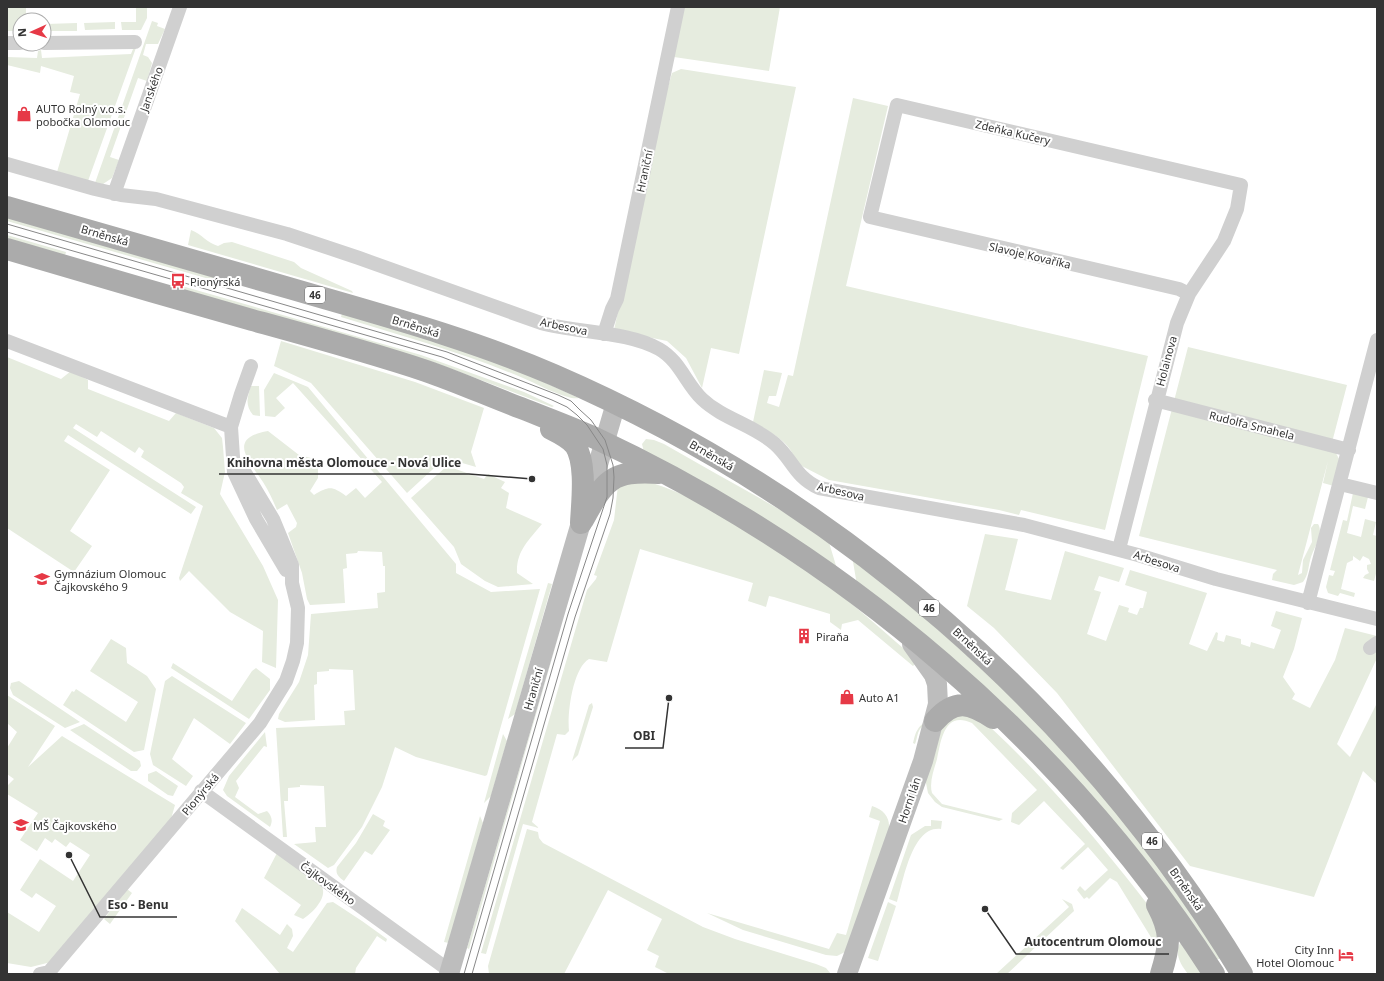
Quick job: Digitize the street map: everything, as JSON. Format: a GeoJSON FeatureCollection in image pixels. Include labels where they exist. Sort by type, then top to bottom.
{"type":"FeatureCollection","features":[{"type":"Feature","properties":{"kind":"main road","name":"Brněnská"},"geometry":{"type":"LineString","coordinates":[[7,207],[441,333],[552,374],[616,403],[695,444],[799,509],[908,591],[976,649],[1047,719],[1125,807],[1190,893],[1242,974]]}},
{"type":"Feature","properties":{"kind":"main road","name":"46"},"geometry":{"type":"LineString","coordinates":[[7,249],[370,353],[430,373],[605,443],[668,474],[715,500],[834,578],[902,630],[960,678],[1025,740],[1067,784],[1132,860],[1184,928],[1214,974]]}},
{"type":"Feature","properties":{"kind":"main road"},"geometry":{"type":"LineString","coordinates":[[494,398],[563,436],[575,445],[582,470],[581,523]]}},
{"type":"Feature","properties":{"kind":"main road"},"geometry":{"type":"LineString","coordinates":[[581,523],[601,490],[614,477],[629,472],[668,474]]}},
{"type":"Feature","properties":{"kind":"main road"},"geometry":{"type":"LineString","coordinates":[[935,721],[948,708],[958,705],[967,705],[981,711],[1025,740]]}},
{"type":"Feature","properties":{"kind":"main road"},"geometry":{"type":"LineString","coordinates":[[1132,860],[1167,927],[1169,944],[1160,974]]}},
{"type":"Feature","properties":{"kind":"street","name":"Janského"},"geometry":{"type":"LineString","coordinates":[[114,194],[180,7]]}},
{"type":"Feature","properties":{"kind":"street","name":"Hraniční"},"geometry":{"type":"LineString","coordinates":[[604,334],[612,309],[617,299],[678,7]]}},
{"type":"Feature","properties":{"kind":"street"},"geometry":{"type":"LineString","coordinates":[[52,43],[135,42]]}},
{"type":"Feature","properties":{"kind":"street","name":"Zdeňka Kučery"},"geometry":{"type":"LineString","coordinates":[[870,218],[897,105],[1241,185]]}},
{"type":"Feature","properties":{"kind":"street"},"geometry":{"type":"LineString","coordinates":[[7,164],[114,194]]}},
{"type":"Feature","properties":{"kind":"street","name":"Holainova"},"geometry":{"type":"LineString","coordinates":[[1119,549],[1175,328],[1189,294],[1224,241],[1237,209],[1241,185]]}},
{"type":"Feature","properties":{"kind":"street","name":"Arbesova"},"geometry":{"type":"LineString","coordinates":[[114,194],[147,198],[203,211],[287,234],[541,323],[571,330],[604,334],[648,344],[663,352],[677,364],[704,401],[773,442],[801,477],[819,488],[979,516],[1119,549],[1216,579],[1377,619]]}},
{"type":"Feature","properties":{"kind":"street","name":"Slavoje Kovaříka"},"geometry":{"type":"LineString","coordinates":[[870,218],[1178,289],[1189,294]]}},
{"type":"Feature","properties":{"kind":"street"},"geometry":{"type":"LineString","coordinates":[[1308,603],[1349,450],[1372,378],[1377,340]]}},
{"type":"Feature","properties":{"kind":"street"},"geometry":{"type":"LineString","coordinates":[[7,341],[232,427]]}},
{"type":"Feature","properties":{"kind":"street","name":"Pionýrská"},"geometry":{"type":"LineString","coordinates":[[40,974],[49,972],[260,723],[286,682],[297,643],[298,608],[292,583],[234,472],[232,427],[241,394],[251,366]]}},
{"type":"Feature","properties":{"kind":"street","name":"Rudolfa Smahela"},"geometry":{"type":"LineString","coordinates":[[1156,400],[1349,450]]}},
{"type":"Feature","properties":{"kind":"street","name":"Hraniční"},"geometry":{"type":"LineString","coordinates":[[452,973],[616,403]]}},
{"type":"Feature","properties":{"kind":"street"},"geometry":{"type":"LineString","coordinates":[[1340,484],[1377,493]]}},
{"type":"Feature","properties":{"kind":"street","name":"Horní lán"},"geometry":{"type":"LineString","coordinates":[[848,974],[918,775],[935,721],[938,699],[934,675],[902,630]]}},
{"type":"Feature","properties":{"kind":"street","name":"Čajkovského"},"geometry":{"type":"LineString","coordinates":[[201,791],[452,973]]}},
{"type":"Feature","properties":{"kind":"shaded area"},"geometry":{"type":"Polygon","coordinates":[[[7,7],[26,7],[26,12],[12,12],[12,31],[7,31],[7,7]]]}},
{"type":"Feature","properties":{"kind":"shaded area"},"geometry":{"type":"Polygon","coordinates":[[[136,7],[147,7],[147,18],[141,30],[122,30],[121,22],[136,22],[136,7]]]}},
{"type":"Feature","properties":{"kind":"shaded area"},"geometry":{"type":"Polygon","coordinates":[[[684,7],[780,7],[769,71],[674,57],[684,7]]]}},
{"type":"Feature","properties":{"kind":"shaded area"},"geometry":{"type":"Polygon","coordinates":[[[152,21],[158,23],[157,26],[165,29],[158,44],[146,44],[143,55],[148,57],[152,63],[147,81],[138,78],[110,157],[119,160],[112,178],[103,184],[95,183],[152,21]]]}},
{"type":"Feature","properties":{"kind":"shaded area"},"geometry":{"type":"Polygon","coordinates":[[[115,22],[115,29],[85,30],[84,23],[115,22]]]}},
{"type":"Feature","properties":{"kind":"shaded area"},"geometry":{"type":"Polygon","coordinates":[[[77,23],[77,31],[52,31],[52,24],[77,23]]]}},
{"type":"Feature","properties":{"kind":"shaded area"},"geometry":{"type":"Polygon","coordinates":[[[135,44],[137,45],[88,181],[57,172],[80,94],[70,92],[74,76],[41,66],[40,73],[7,65],[7,57],[37,58],[38,52],[41,52],[42,58],[131,54],[135,44]]]}},
{"type":"Feature","properties":{"kind":"shaded area"},"geometry":{"type":"Polygon","coordinates":[[[681,69],[796,87],[739,354],[711,348],[702,388],[686,358],[667,341],[614,330],[662,108],[672,73],[681,69]]]}},
{"type":"Feature","properties":{"kind":"shaded area"},"geometry":{"type":"Polygon","coordinates":[[[853,98],[888,106],[846,286],[1148,356],[1105,530],[1021,510],[1019,515],[999,510],[829,480],[796,463],[794,456],[785,443],[753,422],[764,370],[782,373],[776,396],[769,396],[767,403],[779,407],[788,375],[793,376],[853,98]]]}},
{"type":"Feature","properties":{"kind":"shaded area"},"geometry":{"type":"Polygon","coordinates":[[[7,214],[233,279],[230,285],[7,221],[7,214]]]}},
{"type":"Feature","properties":{"kind":"shaded area"},"geometry":{"type":"Polygon","coordinates":[[[191,230],[218,246],[224,243],[232,242],[294,262],[301,268],[352,291],[353,293],[188,245],[191,230]]]}},
{"type":"Feature","properties":{"kind":"shaded area"},"geometry":{"type":"Polygon","coordinates":[[[7,235],[66,252],[64,259],[7,242],[7,235]]]}},
{"type":"Feature","properties":{"kind":"shaded area"},"geometry":{"type":"Polygon","coordinates":[[[182,286],[421,355],[524,392],[554,406],[552,407],[433,362],[181,292],[182,286]]]}},
{"type":"Feature","properties":{"kind":"shaded area"},"geometry":{"type":"Polygon","coordinates":[[[343,310],[484,355],[579,398],[567,397],[501,369],[456,353],[341,317],[343,310]]]}},
{"type":"Feature","properties":{"kind":"shaded area"},"geometry":{"type":"Polygon","coordinates":[[[281,341],[415,382],[484,408],[471,452],[476,467],[445,458],[407,493],[311,383],[274,366],[281,341]]]}},
{"type":"Feature","properties":{"kind":"shaded area"},"geometry":{"type":"Polygon","coordinates":[[[1188,347],[1347,385],[1330,450],[1336,453],[1339,459],[1334,486],[1323,483],[1328,461],[1298,575],[1302,573],[1303,560],[1312,542],[1311,528],[1314,524],[1318,524],[1320,532],[1303,582],[1294,585],[1272,580],[1273,574],[1277,570],[1139,536],[1188,347]]]}},
{"type":"Feature","properties":{"kind":"shaded area"},"geometry":{"type":"Polygon","coordinates":[[[7,357],[61,379],[71,371],[88,380],[88,389],[169,421],[176,413],[214,428],[222,438],[223,447],[225,472],[220,494],[263,566],[278,600],[276,668],[262,662],[263,631],[230,612],[189,571],[180,581],[179,578],[203,506],[181,493],[184,487],[181,483],[141,457],[144,451],[139,447],[135,453],[101,431],[97,437],[76,424],[73,428],[196,507],[191,514],[68,435],[64,441],[110,470],[70,531],[92,546],[74,572],[7,528],[7,357]]]}},
{"type":"Feature","properties":{"kind":"shaded area"},"geometry":{"type":"Polygon","coordinates":[[[274,373],[308,387],[456,564],[456,573],[491,592],[540,589],[487,775],[485,776],[416,757],[395,747],[382,787],[362,827],[334,865],[328,868],[294,844],[316,842],[315,827],[326,827],[324,786],[300,785],[300,787],[288,788],[288,801],[284,801],[287,837],[283,837],[276,728],[345,725],[344,711],[355,710],[353,670],[329,669],[329,671],[317,672],[317,684],[314,685],[315,720],[285,722],[278,719],[279,714],[299,682],[308,655],[311,614],[378,608],[377,593],[385,592],[385,566],[383,566],[382,552],[358,551],[357,553],[346,554],[347,568],[343,569],[345,603],[310,605],[307,599],[302,573],[288,533],[296,527],[297,523],[287,504],[277,510],[265,485],[247,458],[244,451],[244,444],[255,434],[268,431],[299,455],[311,458],[318,467],[318,478],[310,491],[314,495],[330,488],[337,490],[346,496],[356,488],[365,498],[382,482],[293,383],[276,398],[285,408],[275,417],[265,416],[264,390],[274,373]]]}},
{"type":"Feature","properties":{"kind":"shaded area"},"geometry":{"type":"Polygon","coordinates":[[[251,386],[259,386],[260,416],[253,415],[248,405],[251,386]]]}},
{"type":"Feature","properties":{"kind":"shaded area"},"geometry":{"type":"Polygon","coordinates":[[[646,439],[664,444],[767,502],[828,539],[837,569],[644,452],[642,444],[646,439]]]}},
{"type":"Feature","properties":{"kind":"shaded area"},"geometry":{"type":"Polygon","coordinates":[[[447,466],[484,479],[488,474],[505,482],[501,488],[509,493],[506,508],[542,524],[524,546],[517,565],[517,573],[533,584],[498,587],[485,581],[461,564],[454,547],[411,498],[447,466]]]}},
{"type":"Feature","properties":{"kind":"shaded area"},"geometry":{"type":"Polygon","coordinates":[[[633,479],[655,484],[687,496],[717,512],[776,547],[825,582],[910,654],[922,668],[927,676],[933,694],[932,712],[928,722],[919,731],[915,744],[913,743],[917,731],[925,721],[929,712],[929,690],[924,676],[915,664],[913,666],[858,620],[842,624],[841,630],[830,622],[830,614],[769,596],[766,607],[748,601],[753,583],[640,549],[607,662],[589,659],[583,664],[575,681],[570,703],[569,731],[565,735],[557,734],[532,822],[539,828],[523,824],[486,954],[481,953],[587,590],[596,579],[597,576],[594,575],[614,520],[618,485],[627,480],[633,479]]]}},
{"type":"Feature","properties":{"kind":"shaded area"},"geometry":{"type":"Polygon","coordinates":[[[1353,493],[1368,497],[1365,509],[1353,506],[1347,533],[1361,537],[1365,519],[1376,522],[1373,535],[1377,536],[1377,570],[1374,581],[1363,578],[1369,573],[1367,565],[1371,564],[1369,559],[1363,556],[1360,561],[1353,556],[1353,560],[1347,563],[1341,589],[1355,593],[1354,597],[1340,593],[1338,596],[1328,593],[1326,587],[1329,575],[1333,576],[1335,571],[1330,570],[1343,520],[1347,521],[1353,493]]]}},
{"type":"Feature","properties":{"kind":"shaded area"},"geometry":{"type":"Polygon","coordinates":[[[985,534],[1018,539],[1005,590],[1051,600],[1065,551],[1124,568],[1119,582],[1099,576],[1094,590],[1101,592],[1087,634],[1106,641],[1119,605],[1129,608],[1128,612],[1137,615],[1140,608],[1143,608],[1147,592],[1125,585],[1130,570],[1207,593],[1189,644],[1207,651],[1216,632],[1218,633],[1217,640],[1224,642],[1226,635],[1241,639],[1241,644],[1250,647],[1251,642],[1274,649],[1281,630],[1271,626],[1276,611],[1302,618],[1294,649],[1283,677],[1295,694],[1292,699],[1310,708],[1335,660],[1345,628],[1377,636],[1377,658],[1337,744],[1350,757],[1377,703],[1377,784],[1363,771],[1314,897],[1190,866],[1057,693],[994,628],[967,606],[985,534]]]}},
{"type":"Feature","properties":{"kind":"shaded area"},"geometry":{"type":"Polygon","coordinates":[[[852,556],[965,653],[1019,704],[1071,758],[1112,806],[1150,856],[1222,958],[1215,960],[1171,897],[857,585],[852,556]]]}},
{"type":"Feature","properties":{"kind":"shaded area"},"geometry":{"type":"Polygon","coordinates":[[[548,583],[552,584],[515,714],[508,719],[548,583]]]}},
{"type":"Feature","properties":{"kind":"shaded area"},"geometry":{"type":"Polygon","coordinates":[[[565,613],[469,949],[467,948],[565,613]]]}},
{"type":"Feature","properties":{"kind":"shaded area"},"geometry":{"type":"Polygon","coordinates":[[[111,639],[126,648],[127,663],[147,676],[156,689],[144,750],[134,752],[63,705],[72,691],[74,692],[76,689],[126,722],[138,702],[90,671],[111,639]]]}},
{"type":"Feature","properties":{"kind":"shaded area"},"geometry":{"type":"Polygon","coordinates":[[[173,663],[232,701],[252,671],[256,668],[270,679],[270,690],[249,719],[171,668],[173,663]]]}},
{"type":"Feature","properties":{"kind":"shaded area"},"geometry":{"type":"Polygon","coordinates":[[[172,676],[246,723],[230,744],[194,718],[172,759],[193,776],[186,786],[153,765],[150,754],[165,681],[172,676]]]}},
{"type":"Feature","properties":{"kind":"shaded area"},"geometry":{"type":"Polygon","coordinates":[[[19,681],[80,722],[65,728],[13,695],[10,688],[11,683],[19,681]]]}},
{"type":"Feature","properties":{"kind":"shaded area"},"geometry":{"type":"Polygon","coordinates":[[[7,695],[55,726],[28,767],[62,736],[175,805],[167,833],[59,960],[31,967],[7,963],[7,912],[39,932],[56,906],[36,893],[32,898],[20,890],[40,859],[73,881],[90,855],[70,842],[66,847],[55,839],[52,843],[45,838],[37,851],[20,840],[38,813],[7,794],[7,786],[14,779],[7,774],[7,748],[17,732],[7,723],[7,695]]]}},
{"type":"Feature","properties":{"kind":"shaded area"},"geometry":{"type":"Polygon","coordinates":[[[592,703],[593,707],[578,755],[572,761],[589,705],[592,703]]]}},
{"type":"Feature","properties":{"kind":"shaded area"},"geometry":{"type":"Polygon","coordinates":[[[959,712],[969,712],[978,716],[1026,762],[1093,836],[1155,914],[1161,930],[1162,944],[1153,974],[1150,974],[1158,952],[1157,947],[1117,882],[1110,878],[1089,899],[1087,897],[1084,899],[1077,890],[1080,886],[1085,891],[1108,870],[1088,847],[1063,870],[1060,868],[1085,844],[1044,801],[1019,825],[1011,822],[1012,813],[1037,790],[972,723],[963,720],[955,721],[950,724],[942,736],[932,776],[932,793],[942,804],[1003,819],[999,821],[942,807],[935,802],[928,793],[925,778],[942,728],[946,720],[959,712]]]}},
{"type":"Feature","properties":{"kind":"shaded area"},"geometry":{"type":"Polygon","coordinates":[[[84,724],[140,761],[141,766],[137,771],[131,771],[70,730],[84,724]]]}},
{"type":"Feature","properties":{"kind":"shaded area"},"geometry":{"type":"Polygon","coordinates":[[[265,732],[267,747],[264,746],[236,781],[239,788],[235,797],[258,814],[267,811],[272,819],[270,827],[227,796],[223,790],[229,776],[265,732]]]}},
{"type":"Feature","properties":{"kind":"shaded area"},"geometry":{"type":"Polygon","coordinates":[[[503,734],[507,741],[491,796],[484,803],[503,734]]]}},
{"type":"Feature","properties":{"kind":"shaded area"},"geometry":{"type":"Polygon","coordinates":[[[156,771],[178,786],[173,796],[168,795],[148,781],[148,774],[156,771]]]}},
{"type":"Feature","properties":{"kind":"shaded area"},"geometry":{"type":"Polygon","coordinates":[[[872,806],[885,814],[889,829],[845,952],[837,956],[826,955],[743,930],[707,913],[829,949],[837,933],[846,935],[880,821],[869,817],[872,806]]]}},
{"type":"Feature","properties":{"kind":"shaded area"},"geometry":{"type":"Polygon","coordinates":[[[373,814],[385,821],[383,826],[390,830],[372,855],[365,851],[344,881],[337,873],[337,867],[356,843],[373,814]]]}},
{"type":"Feature","properties":{"kind":"shaded area"},"geometry":{"type":"Polygon","coordinates":[[[480,816],[483,823],[449,943],[444,942],[480,816]]]}},
{"type":"Feature","properties":{"kind":"shaded area"},"geometry":{"type":"Polygon","coordinates":[[[931,820],[942,821],[941,829],[931,830],[923,836],[916,845],[910,856],[897,902],[889,899],[911,835],[925,826],[931,826],[931,820]]]}},
{"type":"Feature","properties":{"kind":"shaded area"},"geometry":{"type":"Polygon","coordinates":[[[527,829],[538,832],[539,838],[543,843],[703,927],[735,939],[816,964],[826,968],[831,974],[669,974],[655,967],[659,956],[647,950],[662,919],[608,890],[564,974],[489,974],[488,966],[527,829]]]}},
{"type":"Feature","properties":{"kind":"shaded area"},"geometry":{"type":"Polygon","coordinates":[[[277,853],[321,885],[323,889],[323,894],[319,904],[303,919],[294,915],[301,905],[264,878],[277,853]]]}},
{"type":"Feature","properties":{"kind":"shaded area"},"geometry":{"type":"Polygon","coordinates":[[[127,889],[132,893],[110,924],[104,919],[127,889]]]}},
{"type":"Feature","properties":{"kind":"shaded area"},"geometry":{"type":"Polygon","coordinates":[[[1062,899],[1072,904],[1074,911],[1007,974],[996,974],[1069,907],[1062,899]]]}},
{"type":"Feature","properties":{"kind":"shaded area"},"geometry":{"type":"Polygon","coordinates":[[[333,902],[387,939],[386,942],[377,936],[356,968],[355,974],[280,974],[235,921],[242,908],[280,935],[287,924],[292,929],[293,936],[287,948],[293,952],[327,903],[333,902]]]}},
{"type":"Feature","properties":{"kind":"shaded area"},"geometry":{"type":"Polygon","coordinates":[[[888,902],[896,906],[878,961],[868,958],[888,902]]]}},
{"type":"Feature","properties":{"kind":"shaded area"},"geometry":{"type":"Polygon","coordinates":[[[1180,943],[1204,974],[1188,974],[1179,959],[1178,947],[1180,943]]]}},
{"type":"Feature","properties":{"kind":"tram line"},"geometry":{"type":"LineString","coordinates":[[7,224],[447,352],[571,401],[591,420],[605,440],[613,465],[614,477],[613,498],[610,514],[575,617],[472,974]]}},
{"type":"Feature","properties":{"kind":"tram line"},"geometry":{"type":"LineString","coordinates":[[7,232],[442,357],[567,407],[587,425],[603,449],[607,465],[607,497],[568,614],[464,974]]}},
{"type":"Feature","properties":{"kind":"place","name":"AUTO Rolný v.o.s. pobočka Olomouc"},"geometry":{"type":"Point","coordinates":[24,114]}},
{"type":"Feature","properties":{"kind":"place","name":"Pionýrská"},"geometry":{"type":"Point","coordinates":[178,281]}},
{"type":"Feature","properties":{"kind":"place","name":"Knihovna města Olomouce - Nová Ulice"},"geometry":{"type":"Point","coordinates":[532,479]}},
{"type":"Feature","properties":{"kind":"place","name":"Gymnázium Olomouc Čajkovského 9"},"geometry":{"type":"Point","coordinates":[42,579]}},
{"type":"Feature","properties":{"kind":"place","name":"Piraňa"},"geometry":{"type":"Point","coordinates":[804,636]}},
{"type":"Feature","properties":{"kind":"place","name":"Auto A1"},"geometry":{"type":"Point","coordinates":[847,697]}},
{"type":"Feature","properties":{"kind":"place","name":"OBI"},"geometry":{"type":"Point","coordinates":[669,698]}},
{"type":"Feature","properties":{"kind":"place","name":"MŠ Čajkovského"},"geometry":{"type":"Point","coordinates":[21,825]}},
{"type":"Feature","properties":{"kind":"place","name":"Eso - Benu"},"geometry":{"type":"Point","coordinates":[69,855]}},
{"type":"Feature","properties":{"kind":"place","name":"Autocentrum Olomouc"},"geometry":{"type":"Point","coordinates":[985,909]}},
{"type":"Feature","properties":{"kind":"place","name":"City Inn Hotel Olomouc"},"geometry":{"type":"Point","coordinates":[1346,955]}}]}
